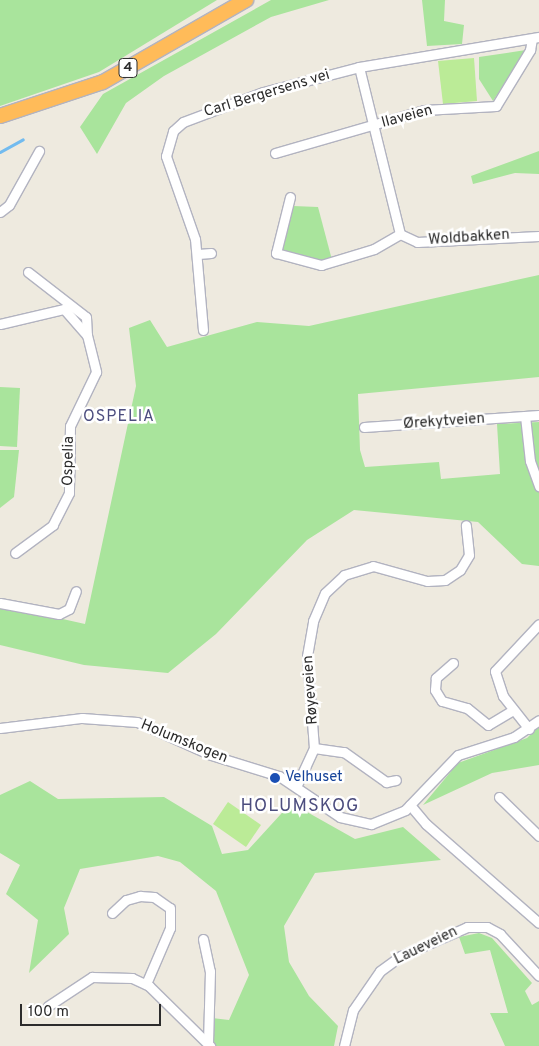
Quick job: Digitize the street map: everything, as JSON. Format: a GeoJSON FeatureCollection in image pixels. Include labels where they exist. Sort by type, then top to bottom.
{"type":"FeatureCollection","features":[{"type":"Feature","properties":{"kind":"highway","name":"4"},"geometry":{"type":"LineString","coordinates":[[0,116],[103,82],[246,0]]}},
{"type":"Feature","properties":{"kind":"street","name":"Carl Bergersens vei"},"geometry":{"type":"LineString","coordinates":[[203,330],[198,254],[191,225],[168,170],[166,156],[173,131],[192,118],[263,92],[359,67],[536,38]]}},
{"type":"Feature","properties":{"kind":"street","name":"Ilaveien"},"geometry":{"type":"LineString","coordinates":[[275,153],[371,128],[424,110],[496,106],[536,38]]}},
{"type":"Feature","properties":{"kind":"street"},"geometry":{"type":"LineString","coordinates":[[290,197],[276,253],[321,265],[374,249],[400,234],[371,128],[359,67]]}},
{"type":"Feature","properties":{"kind":"street"},"geometry":{"type":"LineString","coordinates":[[0,212],[9,205],[39,151]]}},
{"type":"Feature","properties":{"kind":"street","name":"Woldbakken"},"geometry":{"type":"LineString","coordinates":[[400,234],[417,242],[539,236]]}},
{"type":"Feature","properties":{"kind":"street"},"geometry":{"type":"LineString","coordinates":[[198,254],[211,253]]}},
{"type":"Feature","properties":{"kind":"street"},"geometry":{"type":"LineString","coordinates":[[28,272],[86,317],[87,334]]}},
{"type":"Feature","properties":{"kind":"street","name":"Ospelia"},"geometry":{"type":"LineString","coordinates":[[0,324],[64,309],[87,334],[96,372],[70,426],[69,493],[53,525],[16,553]]}},
{"type":"Feature","properties":{"kind":"street","name":"Ørekytveien"},"geometry":{"type":"LineString","coordinates":[[364,427],[539,415]]}},
{"type":"Feature","properties":{"kind":"street"},"geometry":{"type":"LineString","coordinates":[[525,416],[530,462],[539,486]]}},
{"type":"Feature","properties":{"kind":"street","name":"Røyeveien"},"geometry":{"type":"LineString","coordinates":[[299,789],[314,748],[307,656],[313,621],[325,593],[344,575],[373,566],[426,581],[445,580],[467,561],[470,545],[466,525]]}},
{"type":"Feature","properties":{"kind":"street"},"geometry":{"type":"LineString","coordinates":[[0,603],[59,614],[69,609],[76,591]]}},
{"type":"Feature","properties":{"kind":"street"},"geometry":{"type":"LineString","coordinates":[[539,624],[495,672],[497,685],[529,729],[539,720]]}},
{"type":"Feature","properties":{"kind":"street"},"geometry":{"type":"LineString","coordinates":[[453,663],[436,678],[435,690],[442,701],[467,708],[486,724],[514,710]]}},
{"type":"Feature","properties":{"kind":"street","name":"Holumskogen"},"geometry":{"type":"LineString","coordinates":[[0,728],[82,718],[136,722],[211,755],[278,776],[340,817],[360,823],[386,821],[410,806],[458,756],[529,729]]}},
{"type":"Feature","properties":{"kind":"street"},"geometry":{"type":"LineString","coordinates":[[314,748],[344,752],[386,782],[396,780]]}},
{"type":"Feature","properties":{"kind":"street"},"geometry":{"type":"LineString","coordinates":[[499,797],[539,836]]}},
{"type":"Feature","properties":{"kind":"street"},"geometry":{"type":"LineString","coordinates":[[410,806],[426,824],[539,922]]}},
{"type":"Feature","properties":{"kind":"street"},"geometry":{"type":"LineString","coordinates":[[112,913],[126,900],[140,896],[154,897],[170,908],[170,928],[146,984]]}},
{"type":"Feature","properties":{"kind":"street","name":"Laueveien"},"geometry":{"type":"LineString","coordinates":[[344,1046],[353,1010],[380,971],[401,956],[468,927],[487,927],[500,934],[539,976]]}},
{"type":"Feature","properties":{"kind":"street"},"geometry":{"type":"LineString","coordinates":[[202,939],[210,971],[209,1044]]}},
{"type":"Feature","properties":{"kind":"street"},"geometry":{"type":"LineString","coordinates":[[48,1006],[92,976],[119,975],[146,984],[209,1044]]}},
{"type":"Feature","properties":{"kind":"green space"},"geometry":{"type":"Polygon","coordinates":[[[0,0],[217,0],[99,72],[0,106],[0,0]]]}},
{"type":"Feature","properties":{"kind":"green space"},"geometry":{"type":"Polygon","coordinates":[[[271,0],[329,0],[271,17],[164,76],[126,103],[97,154],[80,127],[103,94],[271,0]]]}},
{"type":"Feature","properties":{"kind":"green space"},"geometry":{"type":"Polygon","coordinates":[[[422,0],[445,0],[444,21],[464,25],[462,44],[427,46],[422,0]]]}},
{"type":"Feature","properties":{"kind":"green space"},"geometry":{"type":"Polygon","coordinates":[[[526,50],[493,101],[479,79],[479,57],[526,50]]]}},
{"type":"Feature","properties":{"kind":"green space"},"geometry":{"type":"Polygon","coordinates":[[[474,58],[477,101],[443,104],[438,61],[474,58]]]}},
{"type":"Feature","properties":{"kind":"green space"},"geometry":{"type":"Polygon","coordinates":[[[539,151],[539,174],[515,173],[473,184],[471,176],[539,151]]]}},
{"type":"Feature","properties":{"kind":"green space"},"geometry":{"type":"Polygon","coordinates":[[[293,206],[318,207],[332,260],[310,260],[280,250],[293,206]]]}},
{"type":"Feature","properties":{"kind":"green space"},"geometry":{"type":"Polygon","coordinates":[[[539,275],[539,377],[358,394],[360,450],[365,467],[439,462],[441,479],[500,474],[497,424],[539,422],[539,566],[522,564],[478,522],[354,510],[307,540],[216,634],[168,673],[84,665],[0,645],[0,605],[85,624],[136,386],[129,328],[150,320],[167,347],[257,322],[309,326],[539,275]]]}},
{"type":"Feature","properties":{"kind":"green space"},"geometry":{"type":"Polygon","coordinates":[[[0,387],[20,388],[17,447],[0,446],[0,387]]]}},
{"type":"Feature","properties":{"kind":"green space"},"geometry":{"type":"Polygon","coordinates":[[[0,450],[19,450],[14,497],[0,508],[0,450]]]}},
{"type":"Feature","properties":{"kind":"green space"},"geometry":{"type":"Polygon","coordinates":[[[539,726],[539,765],[492,773],[423,805],[458,763],[527,738],[539,726]]]}},
{"type":"Feature","properties":{"kind":"green space"},"geometry":{"type":"Polygon","coordinates":[[[30,781],[58,799],[164,797],[212,826],[222,854],[248,850],[291,803],[355,839],[403,827],[441,860],[315,873],[284,926],[289,962],[309,996],[338,1026],[334,1046],[213,1046],[212,1018],[229,1020],[249,975],[216,891],[180,862],[158,856],[80,869],[64,908],[69,934],[29,973],[38,920],[6,894],[20,865],[0,853],[0,795],[30,781]]]}},
{"type":"Feature","properties":{"kind":"green space"},"geometry":{"type":"Polygon","coordinates":[[[228,802],[261,825],[246,847],[213,824],[228,802]]]}},
{"type":"Feature","properties":{"kind":"green space"},"geometry":{"type":"Polygon","coordinates":[[[479,933],[492,938],[532,983],[525,991],[532,1005],[539,1001],[539,1046],[505,1046],[490,1013],[508,1013],[490,950],[465,954],[459,937],[479,933]]]}},
{"type":"Feature","properties":{"kind":"waterway"},"geometry":{"type":"LineString","coordinates":[[0,152],[23,139]]}},
{"type":"Feature","properties":{"kind":"place","name":"Velhuset"},"geometry":{"type":"Point","coordinates":[275,778]}},
{"type":"Feature","properties":{"kind":"district","name":"OSPELIA"},"geometry":{"type":"Point","coordinates":[119,417]}},
{"type":"Feature","properties":{"kind":"district","name":"HOLUMSKOG"},"geometry":{"type":"Point","coordinates":[300,807]}}]}
